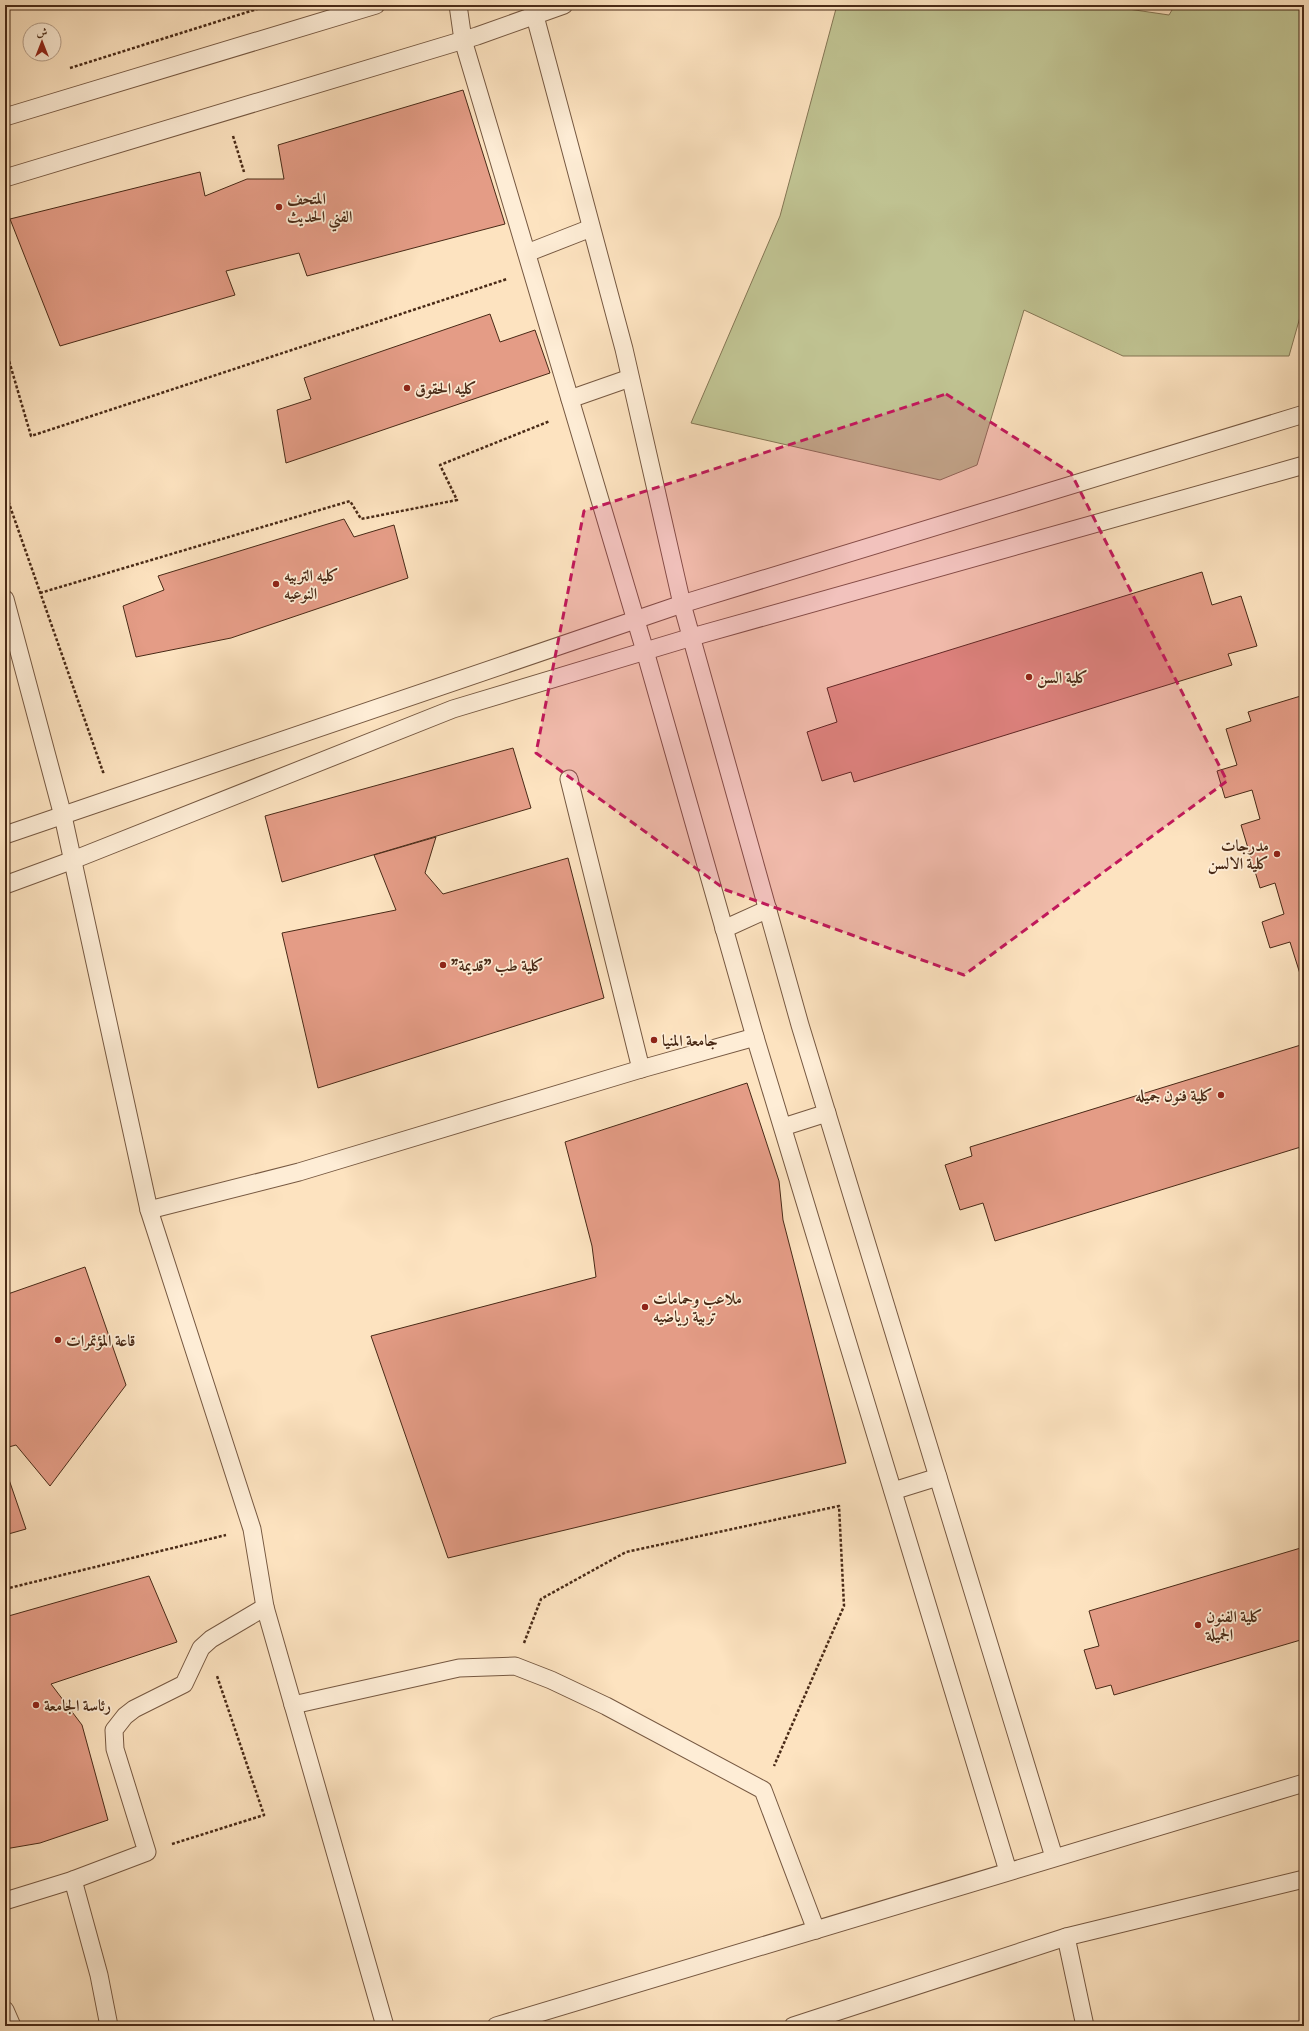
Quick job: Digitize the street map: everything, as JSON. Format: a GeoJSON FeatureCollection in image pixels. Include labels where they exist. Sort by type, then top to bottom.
{"type":"FeatureCollection","features":[{"type":"Feature","properties":{"kind":"lane"},"geometry":{"type":"LineString","coordinates":[[5,117],[376,5]]}},
{"type":"Feature","properties":{"kind":"lane"},"geometry":{"type":"LineString","coordinates":[[458,5],[463,40],[636,620],[755,1037],[1008,1871]]}},
{"type":"Feature","properties":{"kind":"lane"},"geometry":{"type":"LineString","coordinates":[[5,178],[463,40],[533,10],[564,5]]}},
{"type":"Feature","properties":{"kind":"lane"},"geometry":{"type":"LineString","coordinates":[[533,10],[630,378],[682,604],[800,1025],[1054,1857]]}},
{"type":"Feature","properties":{"kind":"lane"},"geometry":{"type":"LineString","coordinates":[[527,253],[591,228]]}},
{"type":"Feature","properties":{"kind":"lane"},"geometry":{"type":"LineString","coordinates":[[572,405],[630,378]]}},
{"type":"Feature","properties":{"kind":"lane"},"geometry":{"type":"LineString","coordinates":[[5,835],[682,604],[1304,414]]}},
{"type":"Feature","properties":{"kind":"lane"},"geometry":{"type":"LineString","coordinates":[[5,885],[73,860],[453,709],[692,637],[1304,465]]}},
{"type":"Feature","properties":{"kind":"lane"},"geometry":{"type":"LineString","coordinates":[[5,599],[63,816],[149,1210],[252,1529],[265,1607],[385,2026]]}},
{"type":"Feature","properties":{"kind":"lane"},"geometry":{"type":"LineString","coordinates":[[569,780],[641,1069]]}},
{"type":"Feature","properties":{"kind":"lane"},"geometry":{"type":"LineString","coordinates":[[724,929],[768,909]]}},
{"type":"Feature","properties":{"kind":"lane"},"geometry":{"type":"LineString","coordinates":[[149,1210],[298,1172],[641,1069],[755,1037]]}},
{"type":"Feature","properties":{"kind":"lane"},"geometry":{"type":"LineString","coordinates":[[782,1127],[827,1113]]}},
{"type":"Feature","properties":{"kind":"lane"},"geometry":{"type":"LineString","coordinates":[[893,1491],[938,1477]]}},
{"type":"Feature","properties":{"kind":"lane"},"geometry":{"type":"LineString","coordinates":[[5,1901],[73,1880],[147,1852],[115,1749],[114,1730],[125,1716],[134,1709],[184,1684],[201,1648],[211,1639],[265,1607]]}},
{"type":"Feature","properties":{"kind":"lane"},"geometry":{"type":"LineString","coordinates":[[293,1705],[459,1668],[515,1666],[551,1680],[606,1706],[763,1790],[816,1930]]}},
{"type":"Feature","properties":{"kind":"lane"},"geometry":{"type":"LineString","coordinates":[[496,2026],[1304,1783]]}},
{"type":"Feature","properties":{"kind":"lane"},"geometry":{"type":"LineString","coordinates":[[793,2026],[1066,1938],[1304,1879]]}},
{"type":"Feature","properties":{"kind":"lane"},"geometry":{"type":"LineString","coordinates":[[73,1880],[99,1975],[109,2026]]}},
{"type":"Feature","properties":{"kind":"lane"},"geometry":{"type":"LineString","coordinates":[[1066,1938],[1085,2026]]}},
{"type":"Feature","properties":{"kind":"lane"},"geometry":{"type":"LineString","coordinates":[[5,2010],[12,2026]]}},
{"type":"Feature","properties":{"kind":"path"},"geometry":{"type":"LineString","coordinates":[[66,69],[270,5]]}},
{"type":"Feature","properties":{"kind":"path"},"geometry":{"type":"LineString","coordinates":[[225,111],[244,172]]}},
{"type":"Feature","properties":{"kind":"path"},"geometry":{"type":"LineString","coordinates":[[5,347],[31,436],[532,271]]}},
{"type":"Feature","properties":{"kind":"path"},"geometry":{"type":"LineString","coordinates":[[40,593],[350,501],[360,519],[457,500],[440,465],[572,405]]}},
{"type":"Feature","properties":{"kind":"path"},"geometry":{"type":"LineString","coordinates":[[5,492],[103,772],[111,770]]}},
{"type":"Feature","properties":{"kind":"path"},"geometry":{"type":"LineString","coordinates":[[515,1666],[541,1599],[626,1552],[839,1506],[844,1606],[807,1694],[763,1790]]}},
{"type":"Feature","properties":{"kind":"path"},"geometry":{"type":"LineString","coordinates":[[5,1589],[252,1529]]}},
{"type":"Feature","properties":{"kind":"path"},"geometry":{"type":"LineString","coordinates":[[147,1852],[264,1815],[215,1670]]}},
{"type":"Feature","properties":{"kind":"highlighted area"},"geometry":{"type":"Polygon","coordinates":[[[946,394],[1071,473],[1227,781],[964,975],[726,890],[536,753],[584,511],[946,394]]]}},
{"type":"Feature","properties":{"kind":"green space"},"geometry":{"type":"Polygon","coordinates":[[[837,5],[1101,5],[1169,15],[1175,5],[1304,5],[1304,303],[1289,356],[1123,356],[1024,310],[977,465],[940,480],[691,423],[780,216],[837,5]]]}},
{"type":"Feature","properties":{"kind":"building","name":"المتحف الفني الحديث"},"geometry":{"type":"Polygon","coordinates":[[[463,90],[505,224],[307,276],[299,253],[226,271],[235,295],[60,346],[10,219],[200,172],[205,196],[247,179],[284,179],[278,145],[463,90]]]}},
{"type":"Feature","properties":{"kind":"building","name":"كليه الحقوق"},"geometry":{"type":"Polygon","coordinates":[[[490,314],[500,342],[535,330],[550,373],[286,463],[277,410],[311,399],[304,378],[490,314]]]}},
{"type":"Feature","properties":{"kind":"building","name":"كليه التربيه النوعيه"},"geometry":{"type":"Polygon","coordinates":[[[344,519],[354,537],[394,525],[408,578],[231,638],[136,657],[123,606],[164,590],[158,576],[344,519]]]}},
{"type":"Feature","properties":{"kind":"building","name":"كلية السن"},"geometry":{"type":"Polygon","coordinates":[[[1202,572],[1212,605],[1241,596],[1257,646],[1228,654],[1232,665],[854,782],[851,772],[822,781],[807,732],[837,722],[827,688],[1202,572]]]}},
{"type":"Feature","properties":{"kind":"building","name":"مدرجات كلية الالسن"},"geometry":{"type":"Polygon","coordinates":[[[1304,695],[1304,976],[1301,977],[1290,942],[1270,948],[1262,922],[1284,914],[1275,883],[1260,888],[1241,825],[1260,819],[1252,790],[1225,798],[1217,771],[1237,765],[1226,729],[1251,721],[1248,712],[1304,695]]]}},
{"type":"Feature","properties":{"kind":"building"},"geometry":{"type":"Polygon","coordinates":[[[513,748],[531,808],[282,882],[265,816],[513,748]]]}},
{"type":"Feature","properties":{"kind":"building","name":"\"كلية طب \"قديمة"},"geometry":{"type":"Polygon","coordinates":[[[436,837],[425,873],[443,894],[568,858],[604,998],[318,1088],[282,933],[396,910],[374,855],[436,837]]]}},
{"type":"Feature","properties":{"kind":"building","name":"كلية فنون جميله"},"geometry":{"type":"Polygon","coordinates":[[[1304,1044],[1304,1146],[995,1241],[983,1203],[960,1210],[945,1165],[972,1156],[970,1147],[1304,1044]]]}},
{"type":"Feature","properties":{"kind":"building","name":"ملاعب وحمامات تربية رياضيه"},"geometry":{"type":"Polygon","coordinates":[[[747,1083],[779,1181],[783,1220],[846,1463],[448,1558],[371,1336],[596,1277],[592,1246],[565,1142],[747,1083]]]}},
{"type":"Feature","properties":{"kind":"building","name":"قاعة المؤتمرات"},"geometry":{"type":"Polygon","coordinates":[[[85,1267],[126,1385],[50,1486],[16,1445],[5,1448],[5,1295],[85,1267]]]}},
{"type":"Feature","properties":{"kind":"building"},"geometry":{"type":"Polygon","coordinates":[[[5,1468],[26,1529],[5,1535],[5,1468]]]}},
{"type":"Feature","properties":{"kind":"building","name":"كلية الفنون الجميلة"},"geometry":{"type":"Polygon","coordinates":[[[1304,1547],[1304,1639],[1114,1695],[1111,1685],[1096,1689],[1084,1650],[1099,1646],[1089,1611],[1304,1547]]]}},
{"type":"Feature","properties":{"kind":"building","name":"رئاسة الجامعة"},"geometry":{"type":"Polygon","coordinates":[[[149,1576],[177,1642],[51,1684],[82,1725],[108,1820],[40,1843],[5,1849],[5,1617],[149,1576]]]}},
{"type":"Feature","properties":{"kind":"place","name":"المتحف الفني الحديث"},"geometry":{"type":"Point","coordinates":[279,207]}},
{"type":"Feature","properties":{"kind":"place","name":"كليه الحقوق"},"geometry":{"type":"Point","coordinates":[407,388]}},
{"type":"Feature","properties":{"kind":"place","name":"كليه التربيه النوعيه"},"geometry":{"type":"Point","coordinates":[276,584]}},
{"type":"Feature","properties":{"kind":"place","name":"كلية السن"},"geometry":{"type":"Point","coordinates":[1029,677]}},
{"type":"Feature","properties":{"kind":"place","name":"مدرجات كلية الالسن"},"geometry":{"type":"Point","coordinates":[1277,854]}},
{"type":"Feature","properties":{"kind":"place","name":"\"كلية طب \"قديمة"},"geometry":{"type":"Point","coordinates":[443,965]}},
{"type":"Feature","properties":{"kind":"place","name":"جامعة المنيا"},"geometry":{"type":"Point","coordinates":[654,1040]}},
{"type":"Feature","properties":{"kind":"place","name":"كلية فنون جميله"},"geometry":{"type":"Point","coordinates":[1221,1095]}},
{"type":"Feature","properties":{"kind":"place","name":"ملاعب وحمامات تربية رياضيه"},"geometry":{"type":"Point","coordinates":[645,1307]}},
{"type":"Feature","properties":{"kind":"place","name":"قاعة المؤتمرات"},"geometry":{"type":"Point","coordinates":[58,1340]}},
{"type":"Feature","properties":{"kind":"place","name":"كلية الفنون الجميلة"},"geometry":{"type":"Point","coordinates":[1198,1625]}},
{"type":"Feature","properties":{"kind":"place","name":"رئاسة الجامعة"},"geometry":{"type":"Point","coordinates":[36,1705]}}]}
